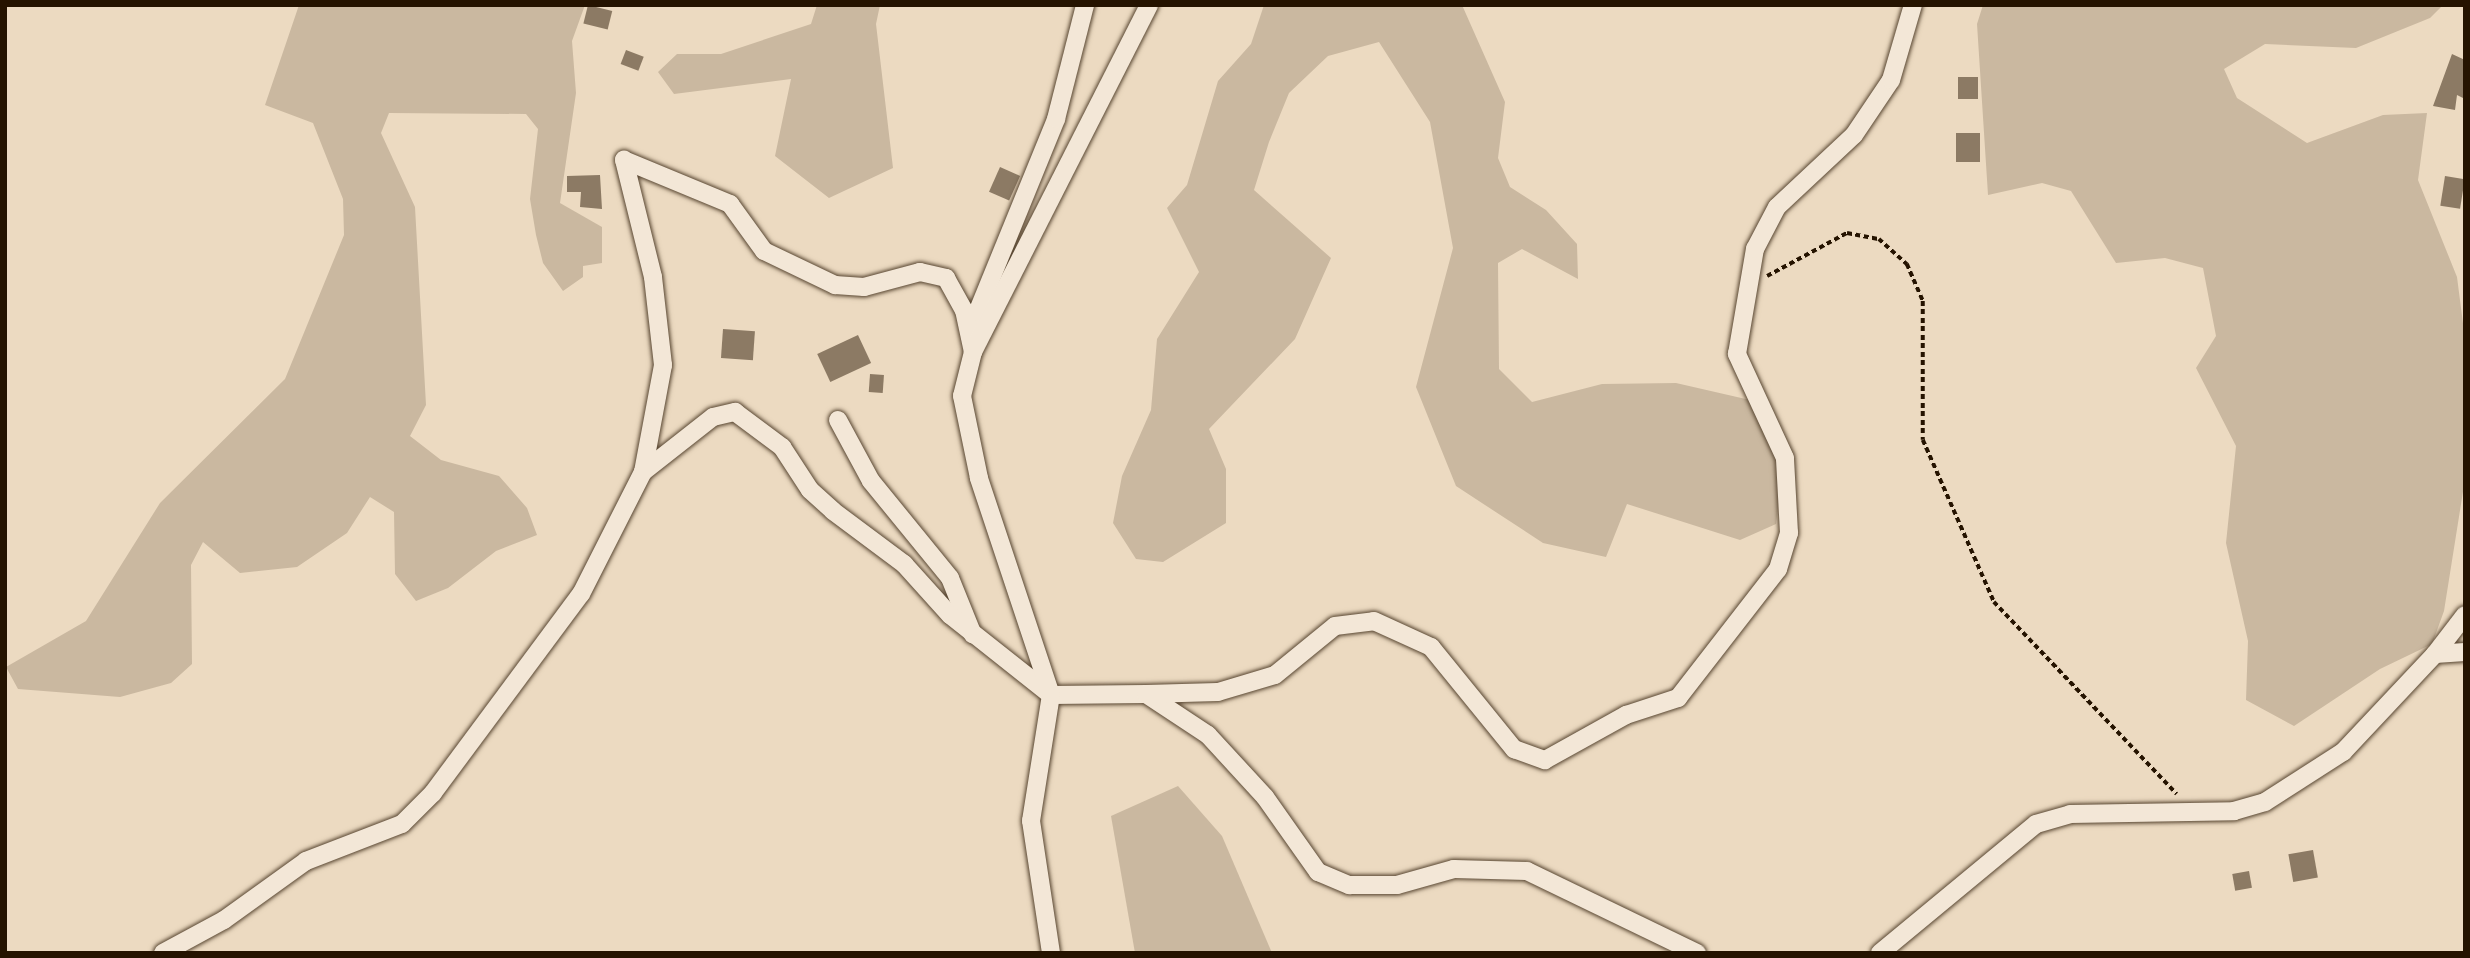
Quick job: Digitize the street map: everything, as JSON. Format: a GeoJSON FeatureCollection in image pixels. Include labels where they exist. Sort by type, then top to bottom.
{"type":"FeatureCollection","features":[{"type":"Feature","properties":{"kind":"street"},"geometry":{"type":"LineString","coordinates":[[970,330],[1056,119],[1085,5]]}},
{"type":"Feature","properties":{"kind":"street"},"geometry":{"type":"LineString","coordinates":[[1051,953],[1031,821],[1051,695],[965,424],[965,370],[1149,5]]}},
{"type":"Feature","properties":{"kind":"street"},"geometry":{"type":"LineString","coordinates":[[643,471],[713,417],[735,412],[782,447],[810,490],[904,564],[973,635],[1051,695],[1218,692],[1275,675],[1335,626],[1374,621],[1431,647],[1514,749],[1545,760],[1626,715],[1678,698],[1778,569],[1789,533],[1785,458],[1737,354],[1745,290],[1755,249],[1777,207],[1854,135],[1891,80],[1913,5]]}},
{"type":"Feature","properties":{"kind":"street"},"geometry":{"type":"LineString","coordinates":[[163,953],[223,920],[306,861],[402,824],[433,793],[581,594],[643,471],[663,365],[653,277],[624,168],[628,158],[730,204],[764,251],[822,281],[864,287],[920,272],[946,278],[970,330],[973,352]]}},
{"type":"Feature","properties":{"kind":"street"},"geometry":{"type":"LineString","coordinates":[[838,420],[870,481],[950,578],[973,635]]}},
{"type":"Feature","properties":{"kind":"street"},"geometry":{"type":"LineString","coordinates":[[1880,953],[2036,824],[2070,814],[2195,814],[2265,802],[2313,778],[2435,654],[2465,615]]}},
{"type":"Feature","properties":{"kind":"street"},"geometry":{"type":"LineString","coordinates":[[2435,654],[2465,652]]}},
{"type":"Feature","properties":{"kind":"street"},"geometry":{"type":"LineString","coordinates":[[1146,694],[1208,735],[1265,797],[1318,872],[1349,885],[1397,885],[1454,869],[1527,871],[1697,953]]}},
{"type":"Feature","properties":{"kind":"path"},"geometry":{"type":"LineString","coordinates":[[1745,290],[1812,246],[1847,233],[1879,239],[1907,264],[1923,301],[1923,440],[1994,603],[2195,814]]}},
{"type":"Feature","properties":{"kind":"shaded area"},"geometry":{"type":"Polygon","coordinates":[[[299,5],[585,5],[572,41],[576,93],[560,203],[602,227],[602,263],[583,266],[583,277],[563,291],[543,263],[536,235],[530,199],[538,129],[526,114],[389,113],[381,133],[415,207],[426,405],[410,436],[441,460],[499,476],[527,508],[537,535],[496,551],[448,588],[416,601],[395,574],[394,512],[370,497],[347,533],[297,567],[240,573],[203,542],[191,565],[192,664],[171,683],[120,697],[18,689],[6,667],[86,621],[160,503],[285,379],[344,235],[343,199],[313,123],[265,105],[299,5]]]}},
{"type":"Feature","properties":{"kind":"shaded area"},"geometry":{"type":"Polygon","coordinates":[[[817,5],[880,5],[876,24],[893,168],[829,198],[775,156],[791,79],[674,94],[658,72],[677,54],[721,54],[811,24],[817,5]]]}},
{"type":"Feature","properties":{"kind":"shaded area"},"geometry":{"type":"Polygon","coordinates":[[[1264,5],[1462,5],[1505,102],[1498,158],[1510,187],[1546,210],[1577,244],[1578,279],[1522,249],[1498,263],[1499,369],[1532,402],[1602,384],[1676,383],[1750,400],[1783,468],[1776,524],[1740,540],[1627,504],[1606,557],[1543,543],[1456,486],[1416,387],[1453,248],[1430,122],[1379,42],[1328,56],[1289,93],[1269,142],[1254,190],[1331,258],[1295,339],[1209,429],[1226,469],[1226,523],[1163,562],[1136,559],[1113,523],[1122,476],[1151,410],[1157,339],[1199,272],[1167,208],[1187,185],[1218,81],[1251,44],[1264,5]]]}},
{"type":"Feature","properties":{"kind":"shaded area"},"geometry":{"type":"Polygon","coordinates":[[[1983,5],[2443,5],[2430,18],[2356,48],[2265,44],[2224,69],[2237,98],[2307,143],[2383,115],[2427,113],[2418,180],[2457,277],[2465,339],[2465,479],[2444,611],[2432,644],[2380,669],[2294,726],[2246,700],[2248,641],[2226,543],[2236,446],[2196,368],[2216,336],[2203,268],[2165,258],[2116,263],[2071,191],[2042,183],[1988,195],[1977,24],[1983,5]]]}},
{"type":"Feature","properties":{"kind":"shaded area"},"geometry":{"type":"Polygon","coordinates":[[[1178,786],[1222,836],[1272,953],[1135,953],[1111,816],[1178,786]]]}},
{"type":"Feature","properties":{"kind":"building"},"geometry":{"type":"Polygon","coordinates":[[[588,5],[612,11],[608,29],[583,23],[588,5]]]}},
{"type":"Feature","properties":{"kind":"building"},"geometry":{"type":"Polygon","coordinates":[[[626,50],[644,57],[638,71],[621,64],[626,50]]]}},
{"type":"Feature","properties":{"kind":"building"},"geometry":{"type":"Polygon","coordinates":[[[2452,54],[2465,60],[2465,99],[2457,95],[2455,110],[2433,106],[2452,54]]]}},
{"type":"Feature","properties":{"kind":"building"},"geometry":{"type":"Polygon","coordinates":[[[1958,77],[1978,77],[1978,99],[1958,99],[1958,77]]]}},
{"type":"Feature","properties":{"kind":"building"},"geometry":{"type":"Polygon","coordinates":[[[1956,133],[1980,133],[1980,162],[1956,162],[1956,133]]]}},
{"type":"Feature","properties":{"kind":"building"},"geometry":{"type":"Polygon","coordinates":[[[1000,167],[1020,176],[1009,201],[989,192],[1000,167]]]}},
{"type":"Feature","properties":{"kind":"building"},"geometry":{"type":"Polygon","coordinates":[[[600,175],[602,209],[580,207],[581,192],[567,192],[567,176],[600,175]]]}},
{"type":"Feature","properties":{"kind":"building"},"geometry":{"type":"Polygon","coordinates":[[[2445,176],[2465,179],[2460,209],[2440,206],[2445,176]]]}},
{"type":"Feature","properties":{"kind":"building"},"geometry":{"type":"Polygon","coordinates":[[[723,329],[755,331],[753,360],[721,358],[723,329]]]}},
{"type":"Feature","properties":{"kind":"building"},"geometry":{"type":"Polygon","coordinates":[[[858,335],[871,363],[830,382],[817,354],[858,335]]]}},
{"type":"Feature","properties":{"kind":"building"},"geometry":{"type":"Polygon","coordinates":[[[870,374],[884,375],[883,393],[869,392],[870,374]]]}},
{"type":"Feature","properties":{"kind":"building"},"geometry":{"type":"Polygon","coordinates":[[[2313,850],[2318,878],[2293,882],[2288,854],[2313,850]]]}},
{"type":"Feature","properties":{"kind":"building"},"geometry":{"type":"Polygon","coordinates":[[[2249,871],[2252,888],[2235,891],[2232,874],[2249,871]]]}}]}
